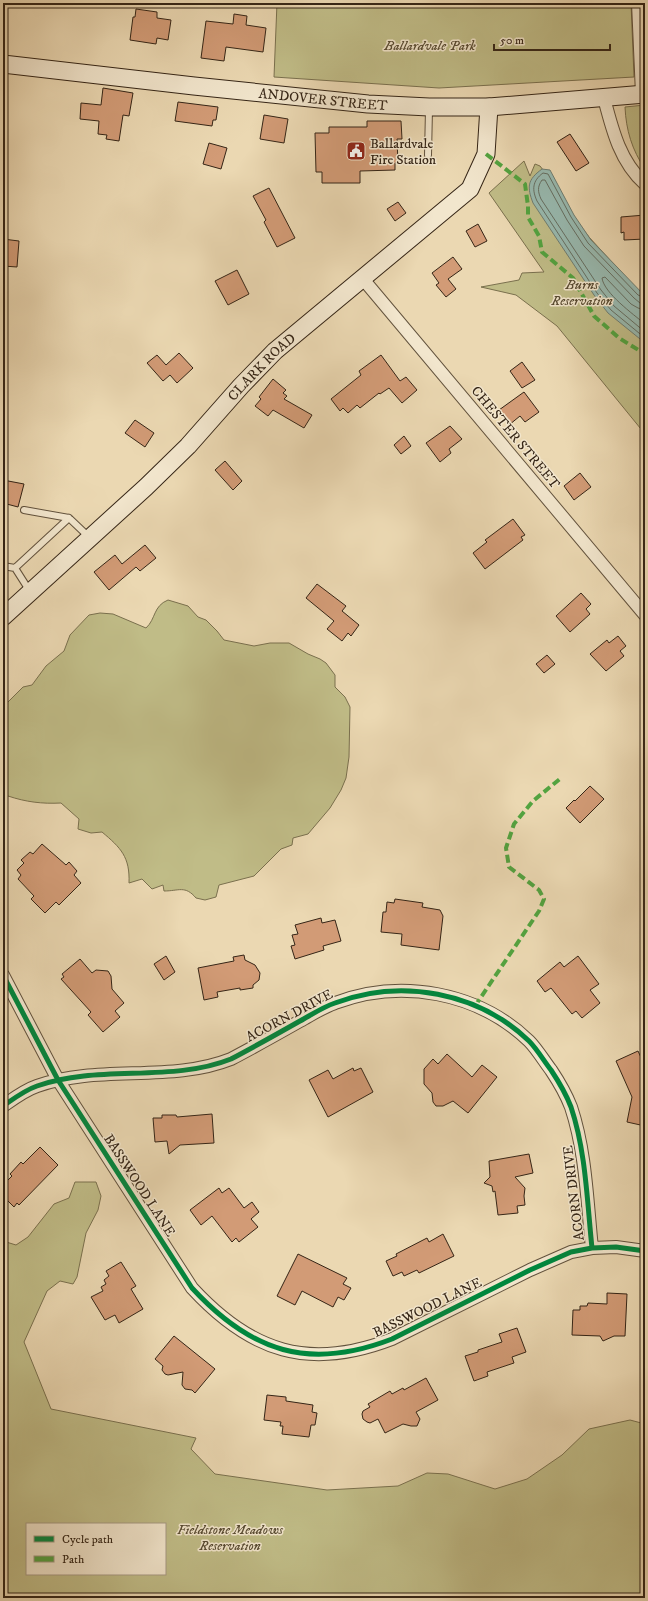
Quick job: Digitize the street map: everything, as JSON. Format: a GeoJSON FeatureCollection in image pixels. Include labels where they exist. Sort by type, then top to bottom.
{"type":"FeatureCollection","features":[{"type":"Feature","properties":{"kind":"main road","name":"ANDOVER STREET"},"geometry":{"type":"LineString","coordinates":[[3,64],[368,104],[429,107],[489,107],[643,94]]}},
{"type":"Feature","properties":{"kind":"main road","name":"CLARK ROAD"},"geometry":{"type":"LineString","coordinates":[[3,617],[188,446],[241,386],[275,351],[470,189],[486,154],[489,107]]}},
{"type":"Feature","properties":{"kind":"street"},"geometry":{"type":"LineString","coordinates":[[638,3],[643,94]]}},
{"type":"Feature","properties":{"kind":"street"},"geometry":{"type":"LineString","coordinates":[[604,98],[619,148],[632,170],[645,184]]}},
{"type":"Feature","properties":{"kind":"street","name":"CHESTER STREET"},"geometry":{"type":"LineString","coordinates":[[363,279],[645,614]]}},
{"type":"Feature","properties":{"kind":"street","name":"BASSWOOD LANE"},"geometry":{"type":"LineString","coordinates":[[3,975],[58,1080],[192,1288],[226,1321],[267,1344],[287,1351],[300,1353],[329,1355],[353,1351],[392,1339],[530,1270],[571,1252],[592,1248],[616,1247],[645,1251]]}},
{"type":"Feature","properties":{"kind":"street","name":"ACORN DRIVE"},"geometry":{"type":"LineString","coordinates":[[3,1106],[36,1087],[58,1080],[113,1073],[166,1072],[216,1065],[231,1059],[334,1003],[364,994],[391,990],[421,991],[454,997],[485,1010],[510,1026],[530,1042],[561,1086],[570,1106],[577,1130],[586,1186],[592,1248]]}},
{"type":"Feature","properties":{"kind":"lane"},"geometry":{"type":"LineString","coordinates":[[428,155],[429,107]]}},
{"type":"Feature","properties":{"kind":"lane"},"geometry":{"type":"LineString","coordinates":[[24,510],[69,518],[90,538]]}},
{"type":"Feature","properties":{"kind":"lane"},"geometry":{"type":"LineString","coordinates":[[15,568],[69,518]]}},
{"type":"Feature","properties":{"kind":"lane"},"geometry":{"type":"LineString","coordinates":[[3,566],[15,568],[31,592]]}},
{"type":"Feature","properties":{"kind":"green space","name":"Ballardvale Park"},"geometry":{"type":"Polygon","coordinates":[[[277,3],[631,3],[634,77],[439,88],[274,77],[277,3]]]}},
{"type":"Feature","properties":{"kind":"green space"},"geometry":{"type":"Polygon","coordinates":[[[645,105],[645,169],[640,162],[630,140],[625,107],[645,105]]]}},
{"type":"Feature","properties":{"kind":"green space","name":"Burns Reservation"},"geometry":{"type":"Polygon","coordinates":[[[524,161],[530,176],[535,164],[540,166],[554,184],[564,204],[589,237],[620,271],[645,302],[645,434],[557,326],[516,295],[481,287],[519,280],[522,273],[544,272],[489,193],[524,161]]]}},
{"type":"Feature","properties":{"kind":"green space"},"geometry":{"type":"Polygon","coordinates":[[[168,600],[188,606],[198,617],[206,620],[224,640],[254,646],[270,643],[289,643],[320,659],[326,663],[335,675],[335,687],[345,697],[350,707],[349,757],[346,778],[341,790],[330,808],[308,834],[293,838],[292,845],[281,849],[254,876],[219,885],[216,897],[205,900],[196,898],[185,890],[164,891],[163,885],[152,889],[142,879],[129,883],[128,866],[119,848],[102,832],[91,833],[78,829],[79,819],[61,803],[34,802],[8,796],[3,799],[3,707],[23,687],[32,685],[46,666],[64,651],[70,635],[89,615],[100,613],[113,614],[146,628],[152,621],[157,609],[168,600]]]}},
{"type":"Feature","properties":{"kind":"green space","name":"Fieldstone Meadows Reservation"},"geometry":{"type":"Polygon","coordinates":[[[75,1182],[96,1182],[101,1196],[98,1210],[86,1233],[77,1277],[73,1284],[60,1281],[47,1291],[24,1342],[51,1409],[196,1438],[191,1449],[215,1474],[327,1490],[398,1486],[427,1473],[448,1474],[495,1489],[527,1479],[562,1455],[589,1429],[630,1420],[645,1424],[645,1598],[3,1598],[3,1241],[16,1245],[28,1237],[54,1204],[69,1198],[75,1182]]]}},
{"type":"Feature","properties":{"kind":"water"},"geometry":{"type":"Polygon","coordinates":[[[542,169],[550,170],[574,215],[591,240],[645,296],[645,343],[608,313],[594,295],[533,203],[529,188],[531,180],[542,169]]]}},
{"type":"Feature","properties":{"kind":"building"},"geometry":{"type":"Polygon","coordinates":[[[136,9],[157,12],[157,18],[171,20],[168,40],[157,38],[156,44],[130,40],[133,17],[135,17],[136,9]]]}},
{"type":"Feature","properties":{"kind":"building"},"geometry":{"type":"Polygon","coordinates":[[[234,14],[247,16],[246,25],[266,28],[263,52],[226,47],[224,61],[201,58],[206,21],[233,24],[234,14]]]}},
{"type":"Feature","properties":{"kind":"building"},"geometry":{"type":"Polygon","coordinates":[[[103,88],[133,93],[129,116],[123,115],[119,141],[106,139],[107,135],[98,134],[99,121],[80,119],[81,103],[101,105],[103,88]]]}},
{"type":"Feature","properties":{"kind":"building"},"geometry":{"type":"Polygon","coordinates":[[[178,102],[218,107],[216,120],[213,120],[212,126],[175,121],[178,102]]]}},
{"type":"Feature","properties":{"kind":"building"},"geometry":{"type":"Polygon","coordinates":[[[264,115],[288,119],[284,143],[260,139],[264,115]]]}},
{"type":"Feature","properties":{"kind":"building","name":"Ballardvale Fire Station"},"geometry":{"type":"Polygon","coordinates":[[[367,121],[401,121],[402,139],[397,139],[398,163],[395,163],[395,170],[360,171],[360,183],[322,183],[322,172],[316,172],[315,133],[329,133],[329,127],[367,127],[367,121]]]}},
{"type":"Feature","properties":{"kind":"building"},"geometry":{"type":"Polygon","coordinates":[[[570,134],[589,163],[576,171],[557,142],[570,134]]]}},
{"type":"Feature","properties":{"kind":"building"},"geometry":{"type":"Polygon","coordinates":[[[209,143],[227,148],[221,169],[203,164],[209,143]]]}},
{"type":"Feature","properties":{"kind":"building"},"geometry":{"type":"Polygon","coordinates":[[[269,188],[295,238],[277,247],[264,222],[266,220],[253,196],[269,188]]]}},
{"type":"Feature","properties":{"kind":"building"},"geometry":{"type":"Polygon","coordinates":[[[398,202],[406,213],[395,221],[387,209],[398,202]]]}},
{"type":"Feature","properties":{"kind":"building"},"geometry":{"type":"Polygon","coordinates":[[[645,215],[645,239],[624,240],[624,232],[621,233],[621,217],[645,215]]]}},
{"type":"Feature","properties":{"kind":"building"},"geometry":{"type":"Polygon","coordinates":[[[478,224],[487,241],[475,247],[466,231],[478,224]]]}},
{"type":"Feature","properties":{"kind":"building"},"geometry":{"type":"Polygon","coordinates":[[[3,239],[19,241],[17,267],[3,266],[3,239]]]}},
{"type":"Feature","properties":{"kind":"building"},"geometry":{"type":"Polygon","coordinates":[[[453,257],[462,269],[448,279],[456,289],[446,297],[436,285],[439,283],[432,273],[453,257]]]}},
{"type":"Feature","properties":{"kind":"building"},"geometry":{"type":"Polygon","coordinates":[[[237,270],[249,294],[228,305],[215,281],[237,270]]]}},
{"type":"Feature","properties":{"kind":"building"},"geometry":{"type":"Polygon","coordinates":[[[179,353],[193,368],[177,383],[170,375],[163,381],[147,363],[157,355],[166,365],[179,353]]]}},
{"type":"Feature","properties":{"kind":"building"},"geometry":{"type":"Polygon","coordinates":[[[381,355],[400,381],[406,377],[417,390],[402,403],[389,388],[380,394],[379,393],[360,408],[357,405],[348,413],[343,408],[340,411],[331,399],[361,375],[359,371],[381,355]]]}},
{"type":"Feature","properties":{"kind":"building"},"geometry":{"type":"Polygon","coordinates":[[[522,362],[535,380],[522,388],[510,371],[522,362]]]}},
{"type":"Feature","properties":{"kind":"building"},"geometry":{"type":"Polygon","coordinates":[[[273,379],[286,390],[283,393],[287,396],[284,399],[312,415],[304,428],[273,410],[268,416],[255,406],[261,399],[259,397],[273,379]]]}},
{"type":"Feature","properties":{"kind":"building"},"geometry":{"type":"Polygon","coordinates":[[[524,392],[539,412],[525,422],[520,416],[509,425],[499,410],[524,392]]]}},
{"type":"Feature","properties":{"kind":"building"},"geometry":{"type":"Polygon","coordinates":[[[135,420],[154,433],[145,447],[125,433],[135,420]]]}},
{"type":"Feature","properties":{"kind":"building"},"geometry":{"type":"Polygon","coordinates":[[[450,426],[462,439],[449,449],[451,453],[440,462],[426,443],[450,426]]]}},
{"type":"Feature","properties":{"kind":"building"},"geometry":{"type":"Polygon","coordinates":[[[404,436],[411,446],[401,454],[394,445],[404,436]]]}},
{"type":"Feature","properties":{"kind":"building"},"geometry":{"type":"Polygon","coordinates":[[[225,461],[242,481],[233,490],[215,470],[225,461]]]}},
{"type":"Feature","properties":{"kind":"building"},"geometry":{"type":"Polygon","coordinates":[[[580,473],[591,487],[574,500],[564,486],[580,473]]]}},
{"type":"Feature","properties":{"kind":"building"},"geometry":{"type":"Polygon","coordinates":[[[3,480],[24,484],[18,507],[3,503],[3,480]]]}},
{"type":"Feature","properties":{"kind":"building"},"geometry":{"type":"Polygon","coordinates":[[[513,519],[525,535],[521,537],[523,540],[485,569],[473,553],[487,542],[485,540],[513,519]]]}},
{"type":"Feature","properties":{"kind":"building"},"geometry":{"type":"Polygon","coordinates":[[[145,545],[156,558],[140,571],[136,567],[109,590],[94,572],[115,555],[122,564],[145,545]]]}},
{"type":"Feature","properties":{"kind":"building"},"geometry":{"type":"Polygon","coordinates":[[[317,584],[346,606],[342,611],[359,625],[351,636],[348,633],[342,641],[327,629],[334,621],[306,598],[317,584]]]}},
{"type":"Feature","properties":{"kind":"building"},"geometry":{"type":"Polygon","coordinates":[[[581,593],[591,604],[586,609],[590,614],[570,632],[556,616],[581,593]]]}},
{"type":"Feature","properties":{"kind":"building"},"geometry":{"type":"Polygon","coordinates":[[[618,636],[626,646],[620,651],[624,656],[606,671],[590,654],[607,640],[609,643],[618,636]]]}},
{"type":"Feature","properties":{"kind":"building"},"geometry":{"type":"Polygon","coordinates":[[[547,655],[555,664],[544,673],[536,664],[547,655]]]}},
{"type":"Feature","properties":{"kind":"building"},"geometry":{"type":"Polygon","coordinates":[[[590,786],[604,799],[580,823],[566,808],[590,786]]]}},
{"type":"Feature","properties":{"kind":"building"},"geometry":{"type":"Polygon","coordinates":[[[42,844],[66,865],[69,862],[77,871],[74,875],[81,883],[59,905],[56,902],[45,913],[31,899],[34,896],[18,879],[21,875],[17,870],[24,863],[21,860],[30,852],[33,854],[42,844]]]}},
{"type":"Feature","properties":{"kind":"building"},"geometry":{"type":"Polygon","coordinates":[[[395,899],[423,903],[422,907],[440,910],[443,916],[439,950],[401,945],[402,934],[381,932],[383,912],[386,912],[387,902],[394,903],[395,899]]]}},
{"type":"Feature","properties":{"kind":"building"},"geometry":{"type":"Polygon","coordinates":[[[321,918],[322,923],[335,920],[341,941],[323,946],[324,950],[295,959],[291,946],[295,945],[292,935],[298,934],[295,925],[321,918]]]}},
{"type":"Feature","properties":{"kind":"building"},"geometry":{"type":"Polygon","coordinates":[[[244,955],[245,960],[255,965],[260,973],[259,980],[253,985],[253,988],[240,990],[240,988],[217,992],[218,997],[204,1000],[198,968],[234,961],[233,957],[244,955]]]}},
{"type":"Feature","properties":{"kind":"building"},"geometry":{"type":"Polygon","coordinates":[[[166,956],[175,972],[164,980],[154,964],[166,956]]]}},
{"type":"Feature","properties":{"kind":"building"},"geometry":{"type":"Polygon","coordinates":[[[578,956],[599,984],[590,990],[600,1003],[582,1018],[576,1011],[572,1014],[551,988],[545,992],[537,981],[560,962],[564,967],[578,956]]]}},
{"type":"Feature","properties":{"kind":"building"},"geometry":{"type":"Polygon","coordinates":[[[80,959],[92,973],[96,970],[108,971],[111,976],[112,989],[124,1003],[115,1011],[120,1017],[103,1032],[88,1015],[91,1012],[61,979],[64,977],[62,974],[80,959]]]}},
{"type":"Feature","properties":{"kind":"building"},"geometry":{"type":"Polygon","coordinates":[[[638,1051],[645,1066],[645,1126],[627,1122],[632,1097],[616,1061],[638,1051]]]}},
{"type":"Feature","properties":{"kind":"building"},"geometry":{"type":"Polygon","coordinates":[[[447,1054],[472,1077],[482,1065],[497,1077],[468,1113],[453,1101],[443,1106],[436,1106],[433,1102],[432,1093],[424,1084],[424,1069],[433,1059],[438,1064],[447,1054]]]}},
{"type":"Feature","properties":{"kind":"building"},"geometry":{"type":"Polygon","coordinates":[[[353,1068],[354,1071],[361,1068],[373,1092],[328,1117],[309,1080],[328,1070],[333,1079],[353,1068]]]}},
{"type":"Feature","properties":{"kind":"building"},"geometry":{"type":"Polygon","coordinates":[[[212,1114],[214,1143],[180,1145],[169,1154],[167,1141],[155,1142],[153,1118],[162,1118],[162,1115],[176,1115],[177,1117],[212,1114]]]}},
{"type":"Feature","properties":{"kind":"building"},"geometry":{"type":"Polygon","coordinates":[[[40,1147],[58,1165],[19,1205],[17,1203],[14,1207],[3,1196],[3,1185],[12,1176],[10,1174],[21,1162],[23,1164],[40,1147]]]}},
{"type":"Feature","properties":{"kind":"building"},"geometry":{"type":"Polygon","coordinates":[[[529,1154],[533,1173],[515,1177],[525,1188],[525,1205],[517,1206],[518,1213],[498,1215],[495,1191],[493,1192],[492,1186],[484,1183],[490,1177],[489,1161],[529,1154]]]}},
{"type":"Feature","properties":{"kind":"building"},"geometry":{"type":"Polygon","coordinates":[[[219,1188],[222,1193],[229,1188],[244,1208],[252,1202],[259,1212],[251,1219],[258,1227],[239,1242],[236,1238],[232,1242],[212,1216],[201,1225],[190,1210],[219,1188]]]}},
{"type":"Feature","properties":{"kind":"building"},"geometry":{"type":"Polygon","coordinates":[[[443,1234],[454,1256],[419,1273],[417,1270],[404,1276],[402,1272],[393,1276],[386,1261],[397,1256],[396,1254],[427,1238],[429,1242],[443,1234]]]}},
{"type":"Feature","properties":{"kind":"building"},"geometry":{"type":"Polygon","coordinates":[[[298,1254],[347,1278],[343,1284],[351,1288],[344,1300],[338,1297],[333,1307],[302,1291],[295,1305],[277,1296],[298,1254]]]}},
{"type":"Feature","properties":{"kind":"building"},"geometry":{"type":"Polygon","coordinates":[[[121,1262],[136,1286],[131,1289],[143,1309],[119,1323],[115,1315],[105,1320],[91,1297],[103,1291],[101,1287],[106,1284],[104,1280],[109,1276],[106,1271],[121,1262]]]}},
{"type":"Feature","properties":{"kind":"building"},"geometry":{"type":"Polygon","coordinates":[[[607,1293],[627,1294],[625,1336],[614,1336],[603,1341],[600,1336],[572,1335],[573,1310],[580,1310],[580,1306],[587,1306],[588,1303],[607,1304],[607,1293]]]}},
{"type":"Feature","properties":{"kind":"building"},"geometry":{"type":"Polygon","coordinates":[[[517,1328],[526,1352],[512,1357],[514,1363],[487,1372],[488,1376],[474,1381],[465,1356],[502,1342],[499,1334],[517,1328]]]}},
{"type":"Feature","properties":{"kind":"building"},"geometry":{"type":"Polygon","coordinates":[[[174,1336],[215,1369],[195,1393],[192,1390],[185,1389],[182,1385],[183,1372],[168,1375],[165,1374],[162,1370],[163,1366],[155,1359],[174,1336]]]}},
{"type":"Feature","properties":{"kind":"building"},"geometry":{"type":"Polygon","coordinates":[[[426,1378],[438,1400],[416,1412],[420,1419],[417,1426],[403,1424],[385,1433],[378,1419],[370,1423],[363,1419],[363,1411],[370,1407],[368,1404],[390,1391],[392,1394],[403,1388],[404,1390],[426,1378]]]}},
{"type":"Feature","properties":{"kind":"building"},"geometry":{"type":"Polygon","coordinates":[[[267,1395],[286,1397],[286,1401],[313,1405],[312,1412],[317,1413],[315,1425],[311,1425],[309,1437],[282,1434],[283,1426],[280,1426],[281,1422],[264,1420],[267,1395]]]}},
{"type":"Feature","properties":{"kind":"marked path"},"geometry":{"type":"LineString","coordinates":[[486,154],[525,184],[528,217],[539,236],[542,252],[573,278],[594,316],[619,338],[645,354]]}},
{"type":"Feature","properties":{"kind":"marked path"},"geometry":{"type":"LineString","coordinates":[[475,1006],[539,911],[544,899],[539,890],[509,867],[506,848],[514,824],[533,801],[561,778]]}},
{"type":"Feature","properties":{"kind":"cycle path"},"geometry":{"type":"LineString","coordinates":[[3,975],[58,1080],[192,1288],[214,1310],[236,1327],[259,1341],[283,1350],[308,1354],[334,1354],[362,1349],[392,1339],[530,1270],[571,1252],[592,1248],[616,1247],[645,1251]]}},
{"type":"Feature","properties":{"kind":"cycle path"},"geometry":{"type":"LineString","coordinates":[[3,1106],[19,1095],[37,1086],[61,1080],[85,1076],[184,1070],[208,1066],[231,1059],[317,1011],[335,1003],[360,995],[412,991],[438,994],[463,1001],[486,1011],[509,1024],[532,1044],[557,1079],[571,1107],[580,1141],[592,1248]]}},
{"type":"Feature","properties":{"kind":"place","name":"Ballardvale Fire Station"},"geometry":{"type":"Point","coordinates":[356,151]}}]}
